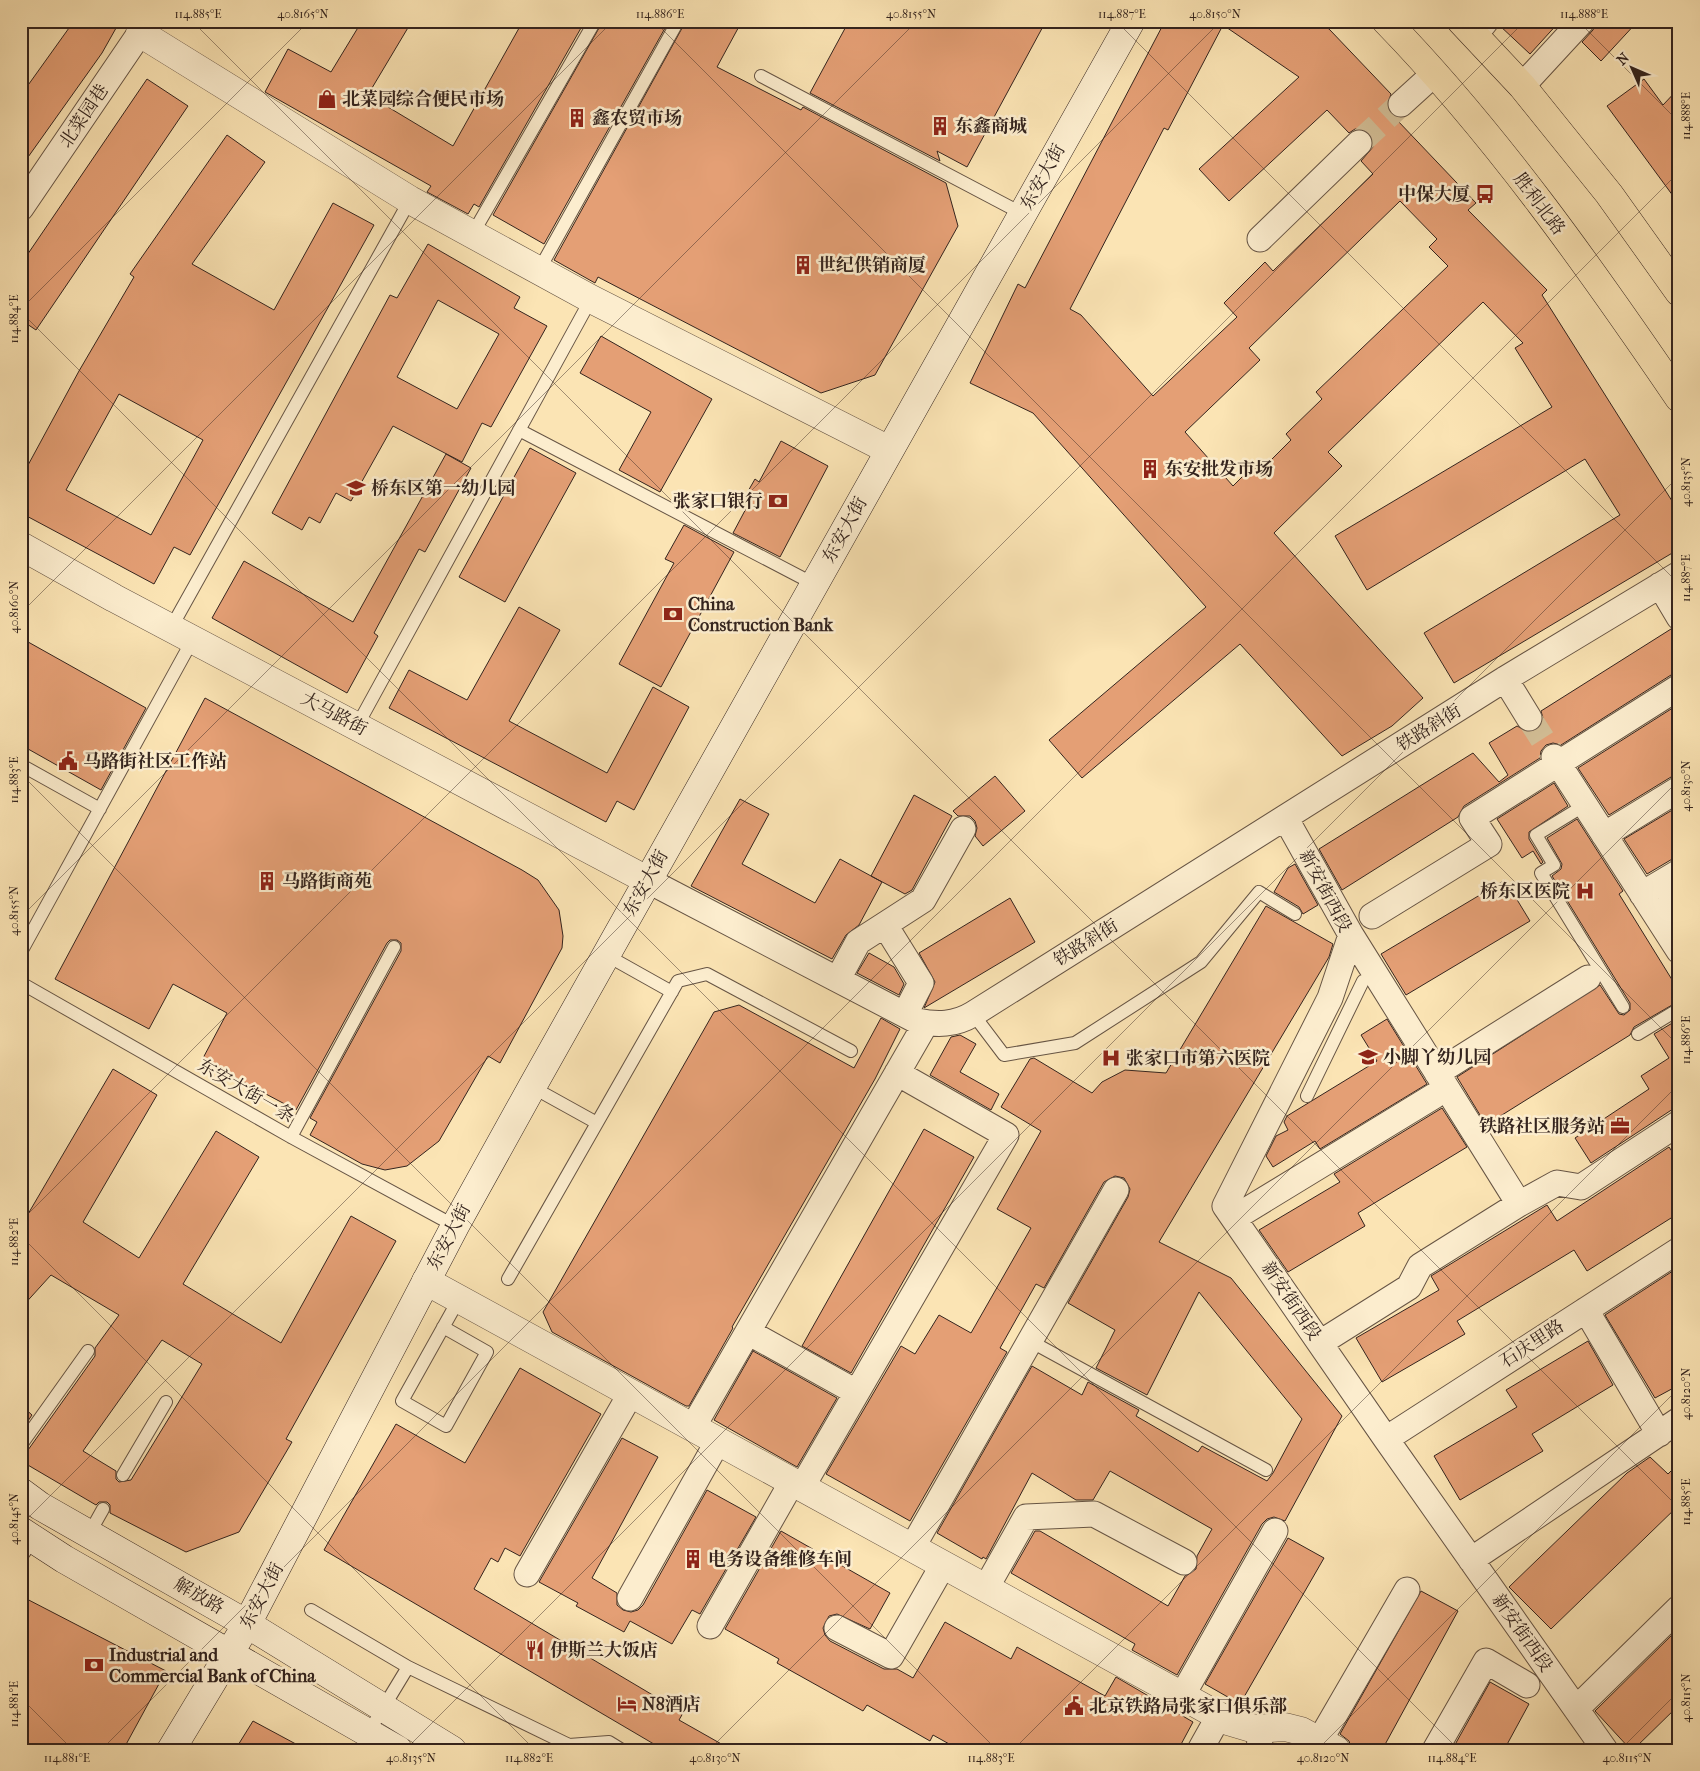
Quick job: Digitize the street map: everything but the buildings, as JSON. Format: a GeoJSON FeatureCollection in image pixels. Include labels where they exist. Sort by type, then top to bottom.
{"type":"FeatureCollection","features":[{"type":"Feature","properties":{"kind":"highway","name":"胜利北路"},"geometry":{"type":"LineString","coordinates":[[1386,21],[1434,74],[1508,162],[1632,328],[1679,398]]}},
{"type":"Feature","properties":{"kind":"highway"},"geometry":{"type":"LineString","coordinates":[[1471,25],[1609,194],[1679,292]]}},
{"type":"Feature","properties":{"kind":"main road","name":"东安大街"},"geometry":{"type":"LineString","coordinates":[[171,1750],[247,1624],[455,1226],[532,1086],[1131,21]]}},
{"type":"Feature","properties":{"kind":"main road"},"geometry":{"type":"LineString","coordinates":[[141,27],[410,200],[591,299],[890,450]]}},
{"type":"Feature","properties":{"kind":"main road","name":"大马路街"},"geometry":{"type":"LineString","coordinates":[[21,546],[182,634],[647,880]]}},
{"type":"Feature","properties":{"kind":"main road"},"geometry":{"type":"LineString","coordinates":[[426,1281],[1240,1726],[1260,1739],[1285,1727],[1301,1731],[1328,1745]]}},
{"type":"Feature","properties":{"kind":"main road","name":"解放路"},"geometry":{"type":"LineString","coordinates":[[21,1492],[40,1506],[247,1624],[452,1750]]}},
{"type":"Feature","properties":{"kind":"main road","name":"解放路"},"geometry":{"type":"LineString","coordinates":[[25,1542],[230,1654],[398,1750]]}},
{"type":"Feature","properties":{"kind":"street"},"geometry":{"type":"LineString","coordinates":[[1522,86],[1582,21]]}},
{"type":"Feature","properties":{"kind":"street","name":"北菜园巷"},"geometry":{"type":"LineString","coordinates":[[21,208],[141,27]]}},
{"type":"Feature","properties":{"kind":"street"},"geometry":{"type":"LineString","coordinates":[[1401,104],[1434,74]]}},
{"type":"Feature","properties":{"kind":"street"},"geometry":{"type":"LineString","coordinates":[[1260,239],[1359,144]]}},
{"type":"Feature","properties":{"kind":"street"},"geometry":{"type":"LineString","coordinates":[[1669,579],[1679,616]]}},
{"type":"Feature","properties":{"kind":"street","name":"铁路斜街"},"geometry":{"type":"LineString","coordinates":[[647,880],[916,1018],[950,1023],[973,1014],[1669,579]]}},
{"type":"Feature","properties":{"kind":"street"},"geometry":{"type":"LineString","coordinates":[[1505,680],[1530,718]]}},
{"type":"Feature","properties":{"kind":"street"},"geometry":{"type":"LineString","coordinates":[[1372,916],[1489,844],[1472,818],[1556,761],[1679,687]]}},
{"type":"Feature","properties":{"kind":"street"},"geometry":{"type":"LineString","coordinates":[[1556,761],[1679,951]]}},
{"type":"Feature","properties":{"kind":"street"},"geometry":{"type":"LineString","coordinates":[[1604,835],[1679,789]]}},
{"type":"Feature","properties":{"kind":"street","name":"新安街西段"},"geometry":{"type":"LineString","coordinates":[[1286,819],[1352,935],[1330,998],[1324,1036],[1225,1206],[1604,1750]]}},
{"type":"Feature","properties":{"kind":"street"},"geometry":{"type":"LineString","coordinates":[[838,979],[858,942],[923,900],[964,829]]}},
{"type":"Feature","properties":{"kind":"street"},"geometry":{"type":"LineString","coordinates":[[1642,894],[1679,872]]}},
{"type":"Feature","properties":{"kind":"street"},"geometry":{"type":"LineString","coordinates":[[1656,915],[1679,901]]}},
{"type":"Feature","properties":{"kind":"street"},"geometry":{"type":"LineString","coordinates":[[693,1427],[897,1073],[916,1018],[921,983],[884,925]]}},
{"type":"Feature","properties":{"kind":"street"},"geometry":{"type":"LineString","coordinates":[[1352,935],[1436,1085],[1519,1204]]}},
{"type":"Feature","properties":{"kind":"street"},"geometry":{"type":"LineString","coordinates":[[1234,1218],[1436,1085],[1588,978]]}},
{"type":"Feature","properties":{"kind":"street"},"geometry":{"type":"LineString","coordinates":[[710,1626],[856,1392],[1006,1135],[897,1073]]}},
{"type":"Feature","properties":{"kind":"street"},"geometry":{"type":"LineString","coordinates":[[1320,1343],[1409,1287],[1420,1266],[1519,1204],[1557,1183],[1580,1187],[1676,1132]]}},
{"type":"Feature","properties":{"kind":"street"},"geometry":{"type":"LineString","coordinates":[[912,1548],[1116,1190]]}},
{"type":"Feature","properties":{"kind":"street","name":"石庆里路"},"geometry":{"type":"LineString","coordinates":[[1386,1439],[1679,1250]]}},
{"type":"Feature","properties":{"kind":"street"},"geometry":{"type":"LineString","coordinates":[[1471,1560],[1669,1427],[1586,1310]]}},
{"type":"Feature","properties":{"kind":"street"},"geometry":{"type":"LineString","coordinates":[[748,1332],[856,1392]]}},
{"type":"Feature","properties":{"kind":"street"},"geometry":{"type":"LineString","coordinates":[[527,1574],[630,1393]]}},
{"type":"Feature","properties":{"kind":"street"},"geometry":{"type":"LineString","coordinates":[[630,1598],[718,1441]]}},
{"type":"Feature","properties":{"kind":"street"},"geometry":{"type":"LineString","coordinates":[[986,1588],[1026,1517],[1094,1514],[1184,1562]]}},
{"type":"Feature","properties":{"kind":"street"},"geometry":{"type":"LineString","coordinates":[[1182,1696],[1275,1531]]}},
{"type":"Feature","properties":{"kind":"street"},"geometry":{"type":"LineString","coordinates":[[837,1628],[891,1656],[943,1565]]}},
{"type":"Feature","properties":{"kind":"street"},"geometry":{"type":"LineString","coordinates":[[1328,1745],[1407,1590]]}},
{"type":"Feature","properties":{"kind":"street"},"geometry":{"type":"LineString","coordinates":[[1576,1709],[1679,1608]]}},
{"type":"Feature","properties":{"kind":"street"},"geometry":{"type":"LineString","coordinates":[[1435,1750],[1486,1661],[1526,1685]]}},
{"type":"Feature","properties":{"kind":"street"},"geometry":{"type":"LineString","coordinates":[[1200,1750],[1219,1716]]}},
{"type":"Feature","properties":{"kind":"lane"},"geometry":{"type":"LineString","coordinates":[[472,234],[596,21]]}},
{"type":"Feature","properties":{"kind":"lane"},"geometry":{"type":"LineString","coordinates":[[539,270],[678,21]]}},
{"type":"Feature","properties":{"kind":"lane"},"geometry":{"type":"LineString","coordinates":[[761,76],[1023,214]]}},
{"type":"Feature","properties":{"kind":"lane"},"geometry":{"type":"LineString","coordinates":[[21,952],[100,809],[182,634],[410,200]]}},
{"type":"Feature","properties":{"kind":"lane"},"geometry":{"type":"LineString","coordinates":[[357,726],[591,299]]}},
{"type":"Feature","properties":{"kind":"lane"},"geometry":{"type":"LineString","coordinates":[[519,430],[814,584]]}},
{"type":"Feature","properties":{"kind":"lane"},"geometry":{"type":"LineString","coordinates":[[21,765],[100,809]]}},
{"type":"Feature","properties":{"kind":"lane"},"geometry":{"type":"LineString","coordinates":[[1585,805],[1536,835],[1554,865],[1541,873],[1623,1007]]}},
{"type":"Feature","properties":{"kind":"lane"},"geometry":{"type":"LineString","coordinates":[[973,1014],[1004,1055],[1075,1043],[1201,962],[1259,892],[1295,914]]}},
{"type":"Feature","properties":{"kind":"lane"},"geometry":{"type":"LineString","coordinates":[[291,1137],[394,947]]}},
{"type":"Feature","properties":{"kind":"lane"},"geometry":{"type":"LineString","coordinates":[[606,955],[672,992]]}},
{"type":"Feature","properties":{"kind":"lane"},"geometry":{"type":"LineString","coordinates":[[508,1279],[678,981],[707,974],[851,1050]]}},
{"type":"Feature","properties":{"kind":"lane"},"geometry":{"type":"LineString","coordinates":[[1307,1096],[1324,1036],[1363,981]]}},
{"type":"Feature","properties":{"kind":"lane","name":"东安大街一条"},"geometry":{"type":"LineString","coordinates":[[21,983],[291,1137],[455,1226]]}},
{"type":"Feature","properties":{"kind":"lane"},"geometry":{"type":"LineString","coordinates":[[1638,1034],[1679,1009]]}},
{"type":"Feature","properties":{"kind":"lane"},"geometry":{"type":"LineString","coordinates":[[532,1086],[597,1123]]}},
{"type":"Feature","properties":{"kind":"lane"},"geometry":{"type":"LineString","coordinates":[[443,1327],[487,1352],[446,1426],[402,1401],[443,1327],[459,1299]]}},
{"type":"Feature","properties":{"kind":"lane"},"geometry":{"type":"LineString","coordinates":[[1030,1341],[1266,1470]]}},
{"type":"Feature","properties":{"kind":"lane"},"geometry":{"type":"LineString","coordinates":[[21,1445],[88,1351]]}},
{"type":"Feature","properties":{"kind":"lane"},"geometry":{"type":"LineString","coordinates":[[123,1475],[166,1402]]}},
{"type":"Feature","properties":{"kind":"lane"},"geometry":{"type":"LineString","coordinates":[[89,1534],[103,1509]]}},
{"type":"Feature","properties":{"kind":"lane"},"geometry":{"type":"LineString","coordinates":[[311,1610],[408,1667],[568,1748],[609,1742],[622,1750]]}},
{"type":"Feature","properties":{"kind":"lane"},"geometry":{"type":"LineString","coordinates":[[368,1733],[408,1667]]}},
{"type":"Feature","properties":{"kind":"tunnel"},"geometry":{"type":"LineString","coordinates":[[1359,143],[1401,104]]}},
{"type":"Feature","properties":{"kind":"tunnel"},"geometry":{"type":"LineString","coordinates":[[1529,718],[1554,757]]}},
{"type":"Feature","properties":{"kind":"place","name":"北菜园综合便民市场"},"geometry":{"type":"Point","coordinates":[327,99]}},
{"type":"Feature","properties":{"kind":"place","name":"鑫农贸市场"},"geometry":{"type":"Point","coordinates":[577,118]}},
{"type":"Feature","properties":{"kind":"place","name":"东鑫商城"},"geometry":{"type":"Point","coordinates":[940,126]}},
{"type":"Feature","properties":{"kind":"place","name":"中保大厦"},"geometry":{"type":"Point","coordinates":[1485,194]}},
{"type":"Feature","properties":{"kind":"place","name":"世纪供销商厦"},"geometry":{"type":"Point","coordinates":[803,265]}},
{"type":"Feature","properties":{"kind":"place","name":"东安批发市场"},"geometry":{"type":"Point","coordinates":[1150,469]}},
{"type":"Feature","properties":{"kind":"place","name":"桥东区第一幼儿园"},"geometry":{"type":"Point","coordinates":[356,488]}},
{"type":"Feature","properties":{"kind":"place","name":"张家口银行"},"geometry":{"type":"Point","coordinates":[778,501]}},
{"type":"Feature","properties":{"kind":"place","name":"China Construction Bank"},"geometry":{"type":"Point","coordinates":[673,614]}},
{"type":"Feature","properties":{"kind":"place","name":"马路街社区工作站"},"geometry":{"type":"Point","coordinates":[68,761]}},
{"type":"Feature","properties":{"kind":"place","name":"马路街商苑"},"geometry":{"type":"Point","coordinates":[267,881]}},
{"type":"Feature","properties":{"kind":"place","name":"桥东区医院"},"geometry":{"type":"Point","coordinates":[1585,891]}},
{"type":"Feature","properties":{"kind":"place","name":"小脚丫幼儿园"},"geometry":{"type":"Point","coordinates":[1368,1057]}},
{"type":"Feature","properties":{"kind":"place","name":"张家口市第六医院"},"geometry":{"type":"Point","coordinates":[1111,1058]}},
{"type":"Feature","properties":{"kind":"place","name":"铁路社区服务站"},"geometry":{"type":"Point","coordinates":[1620,1126]}},
{"type":"Feature","properties":{"kind":"place","name":"电务设备维修车间"},"geometry":{"type":"Point","coordinates":[693,1559]}},
{"type":"Feature","properties":{"kind":"place","name":"伊斯兰大饭店"},"geometry":{"type":"Point","coordinates":[535,1650]}},
{"type":"Feature","properties":{"kind":"place","name":"Industrial and Commercial Bank of China"},"geometry":{"type":"Point","coordinates":[94,1665]}},
{"type":"Feature","properties":{"kind":"place","name":"N8酒店"},"geometry":{"type":"Point","coordinates":[627,1704]}},
{"type":"Feature","properties":{"kind":"place","name":"北京铁路局张家口俱乐部"},"geometry":{"type":"Point","coordinates":[1074,1706]}}]}
